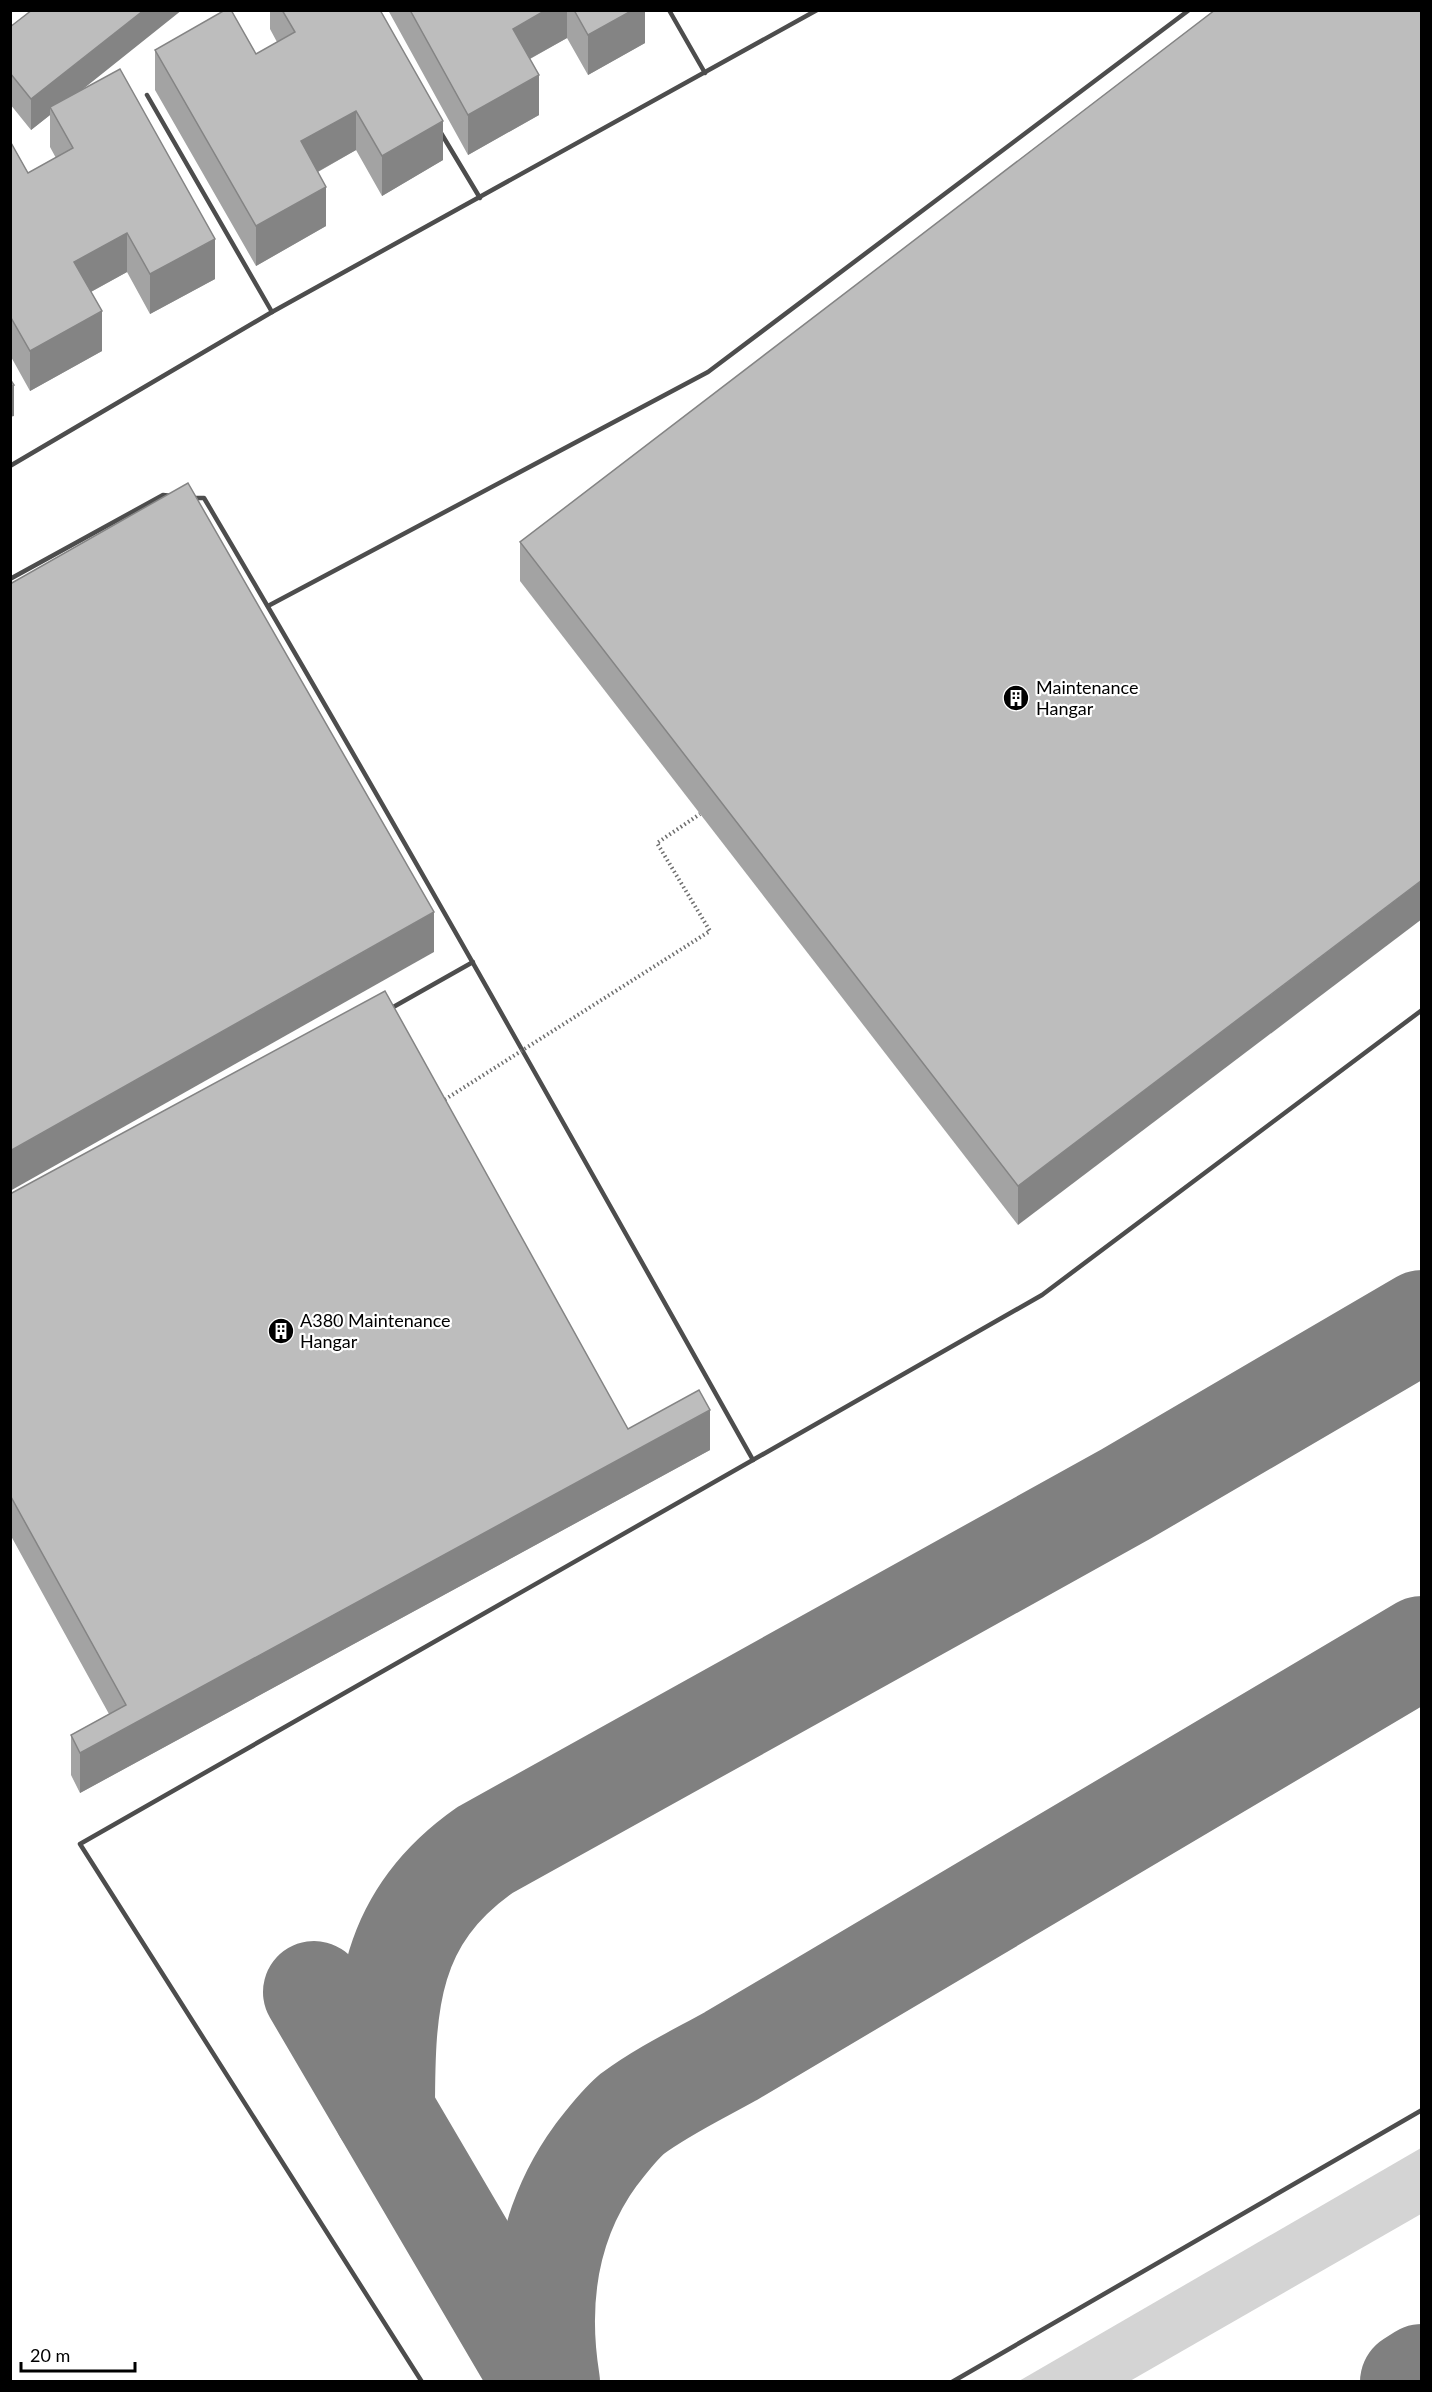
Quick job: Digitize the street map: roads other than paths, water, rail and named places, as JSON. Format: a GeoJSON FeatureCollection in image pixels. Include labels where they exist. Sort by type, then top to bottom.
{"type":"FeatureCollection","features":[{"type":"Feature","properties":{"kind":"lane"},"geometry":{"type":"LineString","coordinates":[[669,10],[705,73]]}},
{"type":"Feature","properties":{"kind":"lane"},"geometry":{"type":"LineString","coordinates":[[10,466],[272,312],[818,10]]}},
{"type":"Feature","properties":{"kind":"lane"},"geometry":{"type":"LineString","coordinates":[[267,606],[708,372],[1189,10]]}},
{"type":"Feature","properties":{"kind":"lane"},"geometry":{"type":"LineString","coordinates":[[147,95],[272,312]]}},
{"type":"Feature","properties":{"kind":"lane"},"geometry":{"type":"LineString","coordinates":[[438,129],[480,198]]}},
{"type":"Feature","properties":{"kind":"lane"},"geometry":{"type":"LineString","coordinates":[[10,579],[163,495],[204,498],[473,962],[753,1460]]}},
{"type":"Feature","properties":{"kind":"lane"},"geometry":{"type":"LineString","coordinates":[[381,1014],[473,962]]}},
{"type":"Feature","properties":{"kind":"lane"},"geometry":{"type":"LineString","coordinates":[[422,2382],[80,1844],[1042,1295],[1422,1010]]}},
{"type":"Feature","properties":{"kind":"lane"},"geometry":{"type":"LineString","coordinates":[[952,2382],[1422,2110]]}},
{"type":"Feature","properties":{"kind":"place","name":"Maintenance Hangar"},"geometry":{"type":"Point","coordinates":[1016,698]}},
{"type":"Feature","properties":{"kind":"place","name":"A380 Maintenance Hangar"},"geometry":{"type":"Point","coordinates":[281,1331]}}]}
